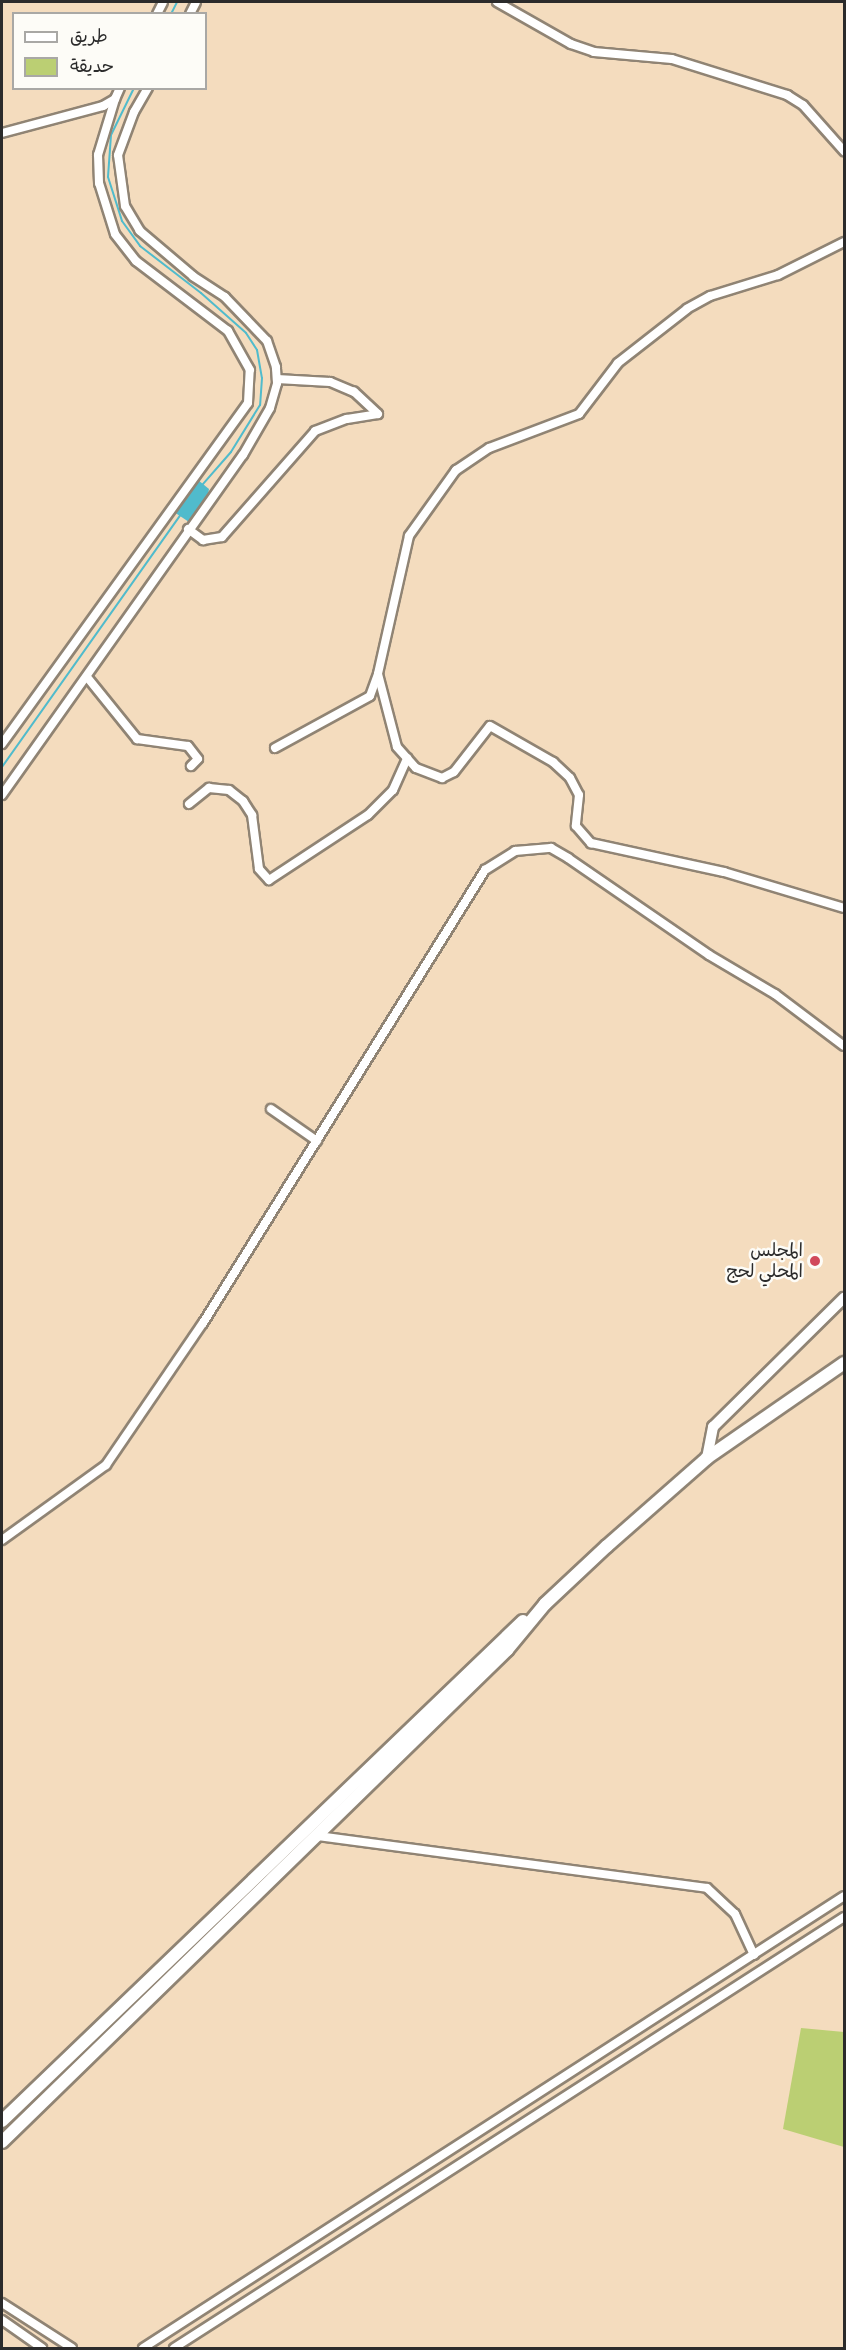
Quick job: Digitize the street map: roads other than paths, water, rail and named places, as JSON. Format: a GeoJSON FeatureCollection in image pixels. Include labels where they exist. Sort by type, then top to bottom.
{"type":"FeatureCollection","features":[{"type":"Feature","properties":{"kind":"highway"},"geometry":{"type":"LineString","coordinates":[[2,2121],[499,1642],[545,1604],[707,1458],[790,1397],[844,1363]]}},
{"type":"Feature","properties":{"kind":"highway"},"geometry":{"type":"LineString","coordinates":[[2,2142],[507,1650],[545,1604]]}},
{"type":"Feature","properties":{"kind":"main road"},"geometry":{"type":"LineString","coordinates":[[707,1458],[713,1427],[844,1298]]}},
{"type":"Feature","properties":{"kind":"street"},"geometry":{"type":"LineString","coordinates":[[497,2],[571,44],[594,52],[672,59],[787,94],[803,105],[844,151]]}},
{"type":"Feature","properties":{"kind":"street"},"geometry":{"type":"LineString","coordinates":[[2,744],[248,403],[250,370],[228,331],[136,261],[115,234],[99,183],[98,155],[119,90]]}},
{"type":"Feature","properties":{"kind":"street"},"geometry":{"type":"LineString","coordinates":[[2,795],[87,677],[188,529],[243,455],[270,408],[277,380],[267,341],[225,297],[193,276],[140,231],[125,206],[118,155],[134,112],[147,90]]}},
{"type":"Feature","properties":{"kind":"street"},"geometry":{"type":"LineString","coordinates":[[2,133],[115,99]]}},
{"type":"Feature","properties":{"kind":"street"},"geometry":{"type":"LineString","coordinates":[[275,748],[370,696],[378,674],[409,536],[456,470],[489,448],[579,414],[618,363],[687,309],[710,296],[778,275],[844,242]]}},
{"type":"Feature","properties":{"kind":"street"},"geometry":{"type":"LineString","coordinates":[[188,529],[203,540],[222,537],[315,431],[378,414],[354,392],[330,382],[277,380]]}},
{"type":"Feature","properties":{"kind":"street"},"geometry":{"type":"LineString","coordinates":[[378,674],[397,747],[416,768],[442,778],[454,772],[490,726],[553,762],[570,778],[579,795],[576,826],[591,843],[724,872],[844,908]]}},
{"type":"Feature","properties":{"kind":"street"},"geometry":{"type":"LineString","coordinates":[[87,677],[137,740],[188,746],[198,759],[191,766]]}},
{"type":"Feature","properties":{"kind":"street"},"geometry":{"type":"LineString","coordinates":[[189,804],[210,788],[229,790],[243,801],[252,815],[259,870],[269,880],[368,815],[393,790],[407,758]]}},
{"type":"Feature","properties":{"kind":"street"},"geometry":{"type":"LineString","coordinates":[[2,1540],[106,1465],[203,1323],[485,870],[515,851],[551,848],[568,858],[708,955],[775,994],[844,1046]]}},
{"type":"Feature","properties":{"kind":"street"},"geometry":{"type":"LineString","coordinates":[[271,1109],[316,1141]]}},
{"type":"Feature","properties":{"kind":"street"},"geometry":{"type":"LineString","coordinates":[[318,1836],[707,1888],[735,1914],[754,1955]]}},
{"type":"Feature","properties":{"kind":"street"},"geometry":{"type":"LineString","coordinates":[[143,2349],[844,1896]]}},
{"type":"Feature","properties":{"kind":"street"},"geometry":{"type":"LineString","coordinates":[[174,2349],[844,1917]]}},
{"type":"Feature","properties":{"kind":"street"},"geometry":{"type":"LineString","coordinates":[[2,2303],[72,2349]]}},
{"type":"Feature","properties":{"kind":"street"},"geometry":{"type":"LineString","coordinates":[[2,2320],[42,2349]]}},
{"type":"Feature","properties":{"kind":"water"},"geometry":{"type":"Polygon","coordinates":[[[198,480],[209,489],[208,495],[189,522],[174,512],[186,491],[198,480]]]}},
{"type":"Feature","properties":{"kind":"waterway"},"geometry":{"type":"LineString","coordinates":[[172,12],[177,2]]}},
{"type":"Feature","properties":{"kind":"waterway"},"geometry":{"type":"LineString","coordinates":[[133,90],[111,135],[108,177],[122,221],[140,246],[201,293],[246,333],[257,350],[262,378],[260,405],[231,452],[203,484]]}},
{"type":"Feature","properties":{"kind":"waterway"},"geometry":{"type":"LineString","coordinates":[[2,767],[180,516]]}},
{"type":"Feature","properties":{"kind":"place","name":"المجلس المحلي لحج"},"geometry":{"type":"Point","coordinates":[815,1261]}}]}
